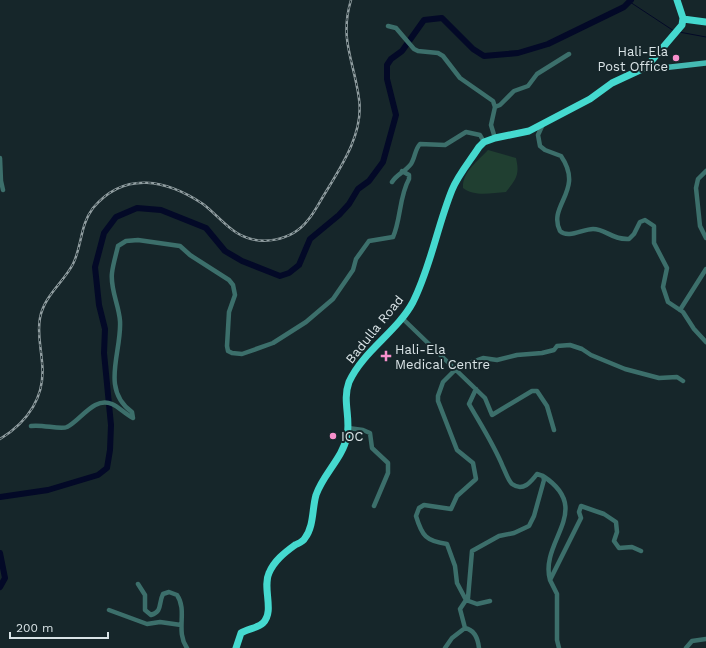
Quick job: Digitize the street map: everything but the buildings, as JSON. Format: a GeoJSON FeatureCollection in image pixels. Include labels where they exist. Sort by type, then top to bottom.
{"type":"FeatureCollection","features":[{"type":"Feature","properties":{"kind":"highway"},"geometry":{"type":"LineString","coordinates":[[677,0],[682,23]]}},
{"type":"Feature","properties":{"kind":"highway"},"geometry":{"type":"LineString","coordinates":[[484,142],[495,138],[529,131],[590,99],[612,83],[648,65],[682,23],[706,22]]}},
{"type":"Feature","properties":{"kind":"highway","name":"Badulla Road"},"geometry":{"type":"LineString","coordinates":[[236,648],[241,633],[262,624],[266,617],[268,575],[274,562],[304,540],[309,532],[316,495],[323,478],[341,451],[347,436],[348,428],[345,405],[346,392],[356,369],[402,318],[412,303],[427,269],[452,190],[458,178],[484,142]]}},
{"type":"Feature","properties":{"kind":"main road"},"geometry":{"type":"LineString","coordinates":[[648,65],[662,68],[706,63]]}},
{"type":"Feature","properties":{"kind":"street"},"geometry":{"type":"LineString","coordinates":[[388,26],[396,28],[414,49],[418,51],[438,53],[443,56],[460,78],[493,101],[495,107],[491,125],[495,138]]}},
{"type":"Feature","properties":{"kind":"street"},"geometry":{"type":"LineString","coordinates":[[495,107],[500,105],[514,92],[528,86],[537,74],[569,54]]}},
{"type":"Feature","properties":{"kind":"street"},"geometry":{"type":"LineString","coordinates":[[543,124],[538,135],[540,146],[545,150],[561,156],[569,170],[569,186],[566,198],[558,212],[557,221],[560,231],[567,234],[594,229],[616,239],[628,239],[634,234],[640,222],[645,220],[650,222],[654,226],[656,246],[667,268],[663,282],[664,291],[668,302],[680,310],[706,342]]}},
{"type":"Feature","properties":{"kind":"street"},"geometry":{"type":"LineString","coordinates":[[392,182],[411,164],[420,144],[445,145],[466,132],[480,135],[484,142]]}},
{"type":"Feature","properties":{"kind":"street"},"geometry":{"type":"LineString","coordinates":[[0,158],[3,190]]}},
{"type":"Feature","properties":{"kind":"street"},"geometry":{"type":"LineString","coordinates":[[31,426],[40,424],[61,428],[67,427],[90,408],[102,404],[111,404],[132,418],[132,412],[123,406],[118,397],[114,369],[120,321],[112,274],[118,246],[121,243],[138,240],[180,246],[190,255],[229,280],[234,285],[235,295],[229,312],[227,346],[228,351],[232,354],[242,354],[273,342],[306,322],[333,299],[353,270],[356,259],[369,241],[393,237],[398,227],[399,209],[409,179],[409,175],[402,171]]}},
{"type":"Feature","properties":{"kind":"street"},"geometry":{"type":"LineString","coordinates":[[706,172],[698,179],[696,188],[700,226],[706,238]]}},
{"type":"Feature","properties":{"kind":"street"},"geometry":{"type":"LineString","coordinates":[[680,310],[706,269]]}},
{"type":"Feature","properties":{"kind":"street"},"geometry":{"type":"LineString","coordinates":[[402,318],[476,388],[485,398],[494,416],[532,391],[537,391],[547,406],[554,430]]}},
{"type":"Feature","properties":{"kind":"street"},"geometry":{"type":"LineString","coordinates":[[490,600],[477,604],[466,600],[457,583],[455,566],[447,544],[433,542],[424,535],[416,516],[419,508],[424,505],[451,509],[457,496],[476,479],[473,464],[457,450],[438,401],[438,396],[443,382],[456,369],[483,358],[497,360],[513,356],[542,353],[554,350],[557,346],[570,345],[625,369],[660,378],[677,377],[683,381]]}},
{"type":"Feature","properties":{"kind":"street"},"geometry":{"type":"LineString","coordinates":[[476,388],[469,404],[496,450],[512,484],[524,486],[529,485],[537,474],[543,476],[555,484],[566,506],[563,526],[551,556],[550,580],[557,594],[557,640],[559,648]]}},
{"type":"Feature","properties":{"kind":"street"},"geometry":{"type":"LineString","coordinates":[[348,428],[363,430],[370,433],[372,448],[388,463],[388,473],[374,506]]}},
{"type":"Feature","properties":{"kind":"street"},"geometry":{"type":"LineString","coordinates":[[465,628],[460,609],[468,598],[472,551],[499,536],[514,533],[529,526],[534,516],[543,476]]}},
{"type":"Feature","properties":{"kind":"street"},"geometry":{"type":"LineString","coordinates":[[550,580],[581,518],[579,512],[581,506],[604,514],[616,522],[617,532],[614,541],[619,548],[632,547],[641,551]]}},
{"type":"Feature","properties":{"kind":"street"},"geometry":{"type":"LineString","coordinates":[[138,584],[145,595],[145,610],[151,615],[157,613],[160,609],[163,594],[169,592],[177,595],[183,606],[181,636],[187,648]]}},
{"type":"Feature","properties":{"kind":"street"},"geometry":{"type":"LineString","coordinates":[[109,610],[147,624],[160,622],[181,625]]}},
{"type":"Feature","properties":{"kind":"street"},"geometry":{"type":"LineString","coordinates":[[445,648],[452,638],[465,628]]}},
{"type":"Feature","properties":{"kind":"street"},"geometry":{"type":"LineString","coordinates":[[465,628],[469,628],[476,635],[479,648]]}},
{"type":"Feature","properties":{"kind":"street"},"geometry":{"type":"LineString","coordinates":[[686,648],[692,641],[706,639]]}},
{"type":"Feature","properties":{"kind":"green space"},"geometry":{"type":"Polygon","coordinates":[[[488,150],[516,158],[518,169],[512,184],[506,192],[489,194],[472,193],[467,191],[463,188],[465,177],[475,163],[488,150]]]}},
{"type":"Feature","properties":{"kind":"waterway"},"geometry":{"type":"LineString","coordinates":[[0,497],[48,490],[98,475],[107,468],[110,450],[111,425],[104,353],[105,329],[99,305],[95,267],[104,233],[116,217],[137,208],[161,210],[206,228],[225,251],[242,261],[280,276],[289,273],[299,265],[310,239],[339,215],[349,204],[358,189],[369,181],[383,162],[396,115],[387,79],[387,65],[391,59],[402,51],[424,20],[442,18],[473,49],[484,56],[518,53],[548,44],[624,7],[631,0]]}},
{"type":"Feature","properties":{"kind":"waterway"},"geometry":{"type":"LineString","coordinates":[[630,2],[674,31]]}},
{"type":"Feature","properties":{"kind":"waterway"},"geometry":{"type":"LineString","coordinates":[[679,32],[706,37]]}},
{"type":"Feature","properties":{"kind":"waterway"},"geometry":{"type":"LineString","coordinates":[[0,553],[5,578],[0,587]]}},
{"type":"Feature","properties":{"kind":"railway"},"geometry":{"type":"LineString","coordinates":[[0,439],[19,425],[27,416],[38,397],[42,374],[39,329],[42,310],[45,303],[73,264],[86,221],[93,208],[105,196],[119,188],[132,184],[146,183],[161,185],[175,189],[203,204],[237,233],[256,240],[265,241],[275,240],[293,233],[310,217],[344,161],[355,137],[358,124],[360,112],[359,99],[346,27],[351,0]]}},
{"type":"Feature","properties":{"kind":"place","name":"Hali-Ela Post Office"},"geometry":{"type":"Point","coordinates":[676,58]}},
{"type":"Feature","properties":{"kind":"place","name":"Hali-Ela Medical Centre"},"geometry":{"type":"Point","coordinates":[386,356]}},
{"type":"Feature","properties":{"kind":"place","name":"IOC"},"geometry":{"type":"Point","coordinates":[333,436]}}]}
